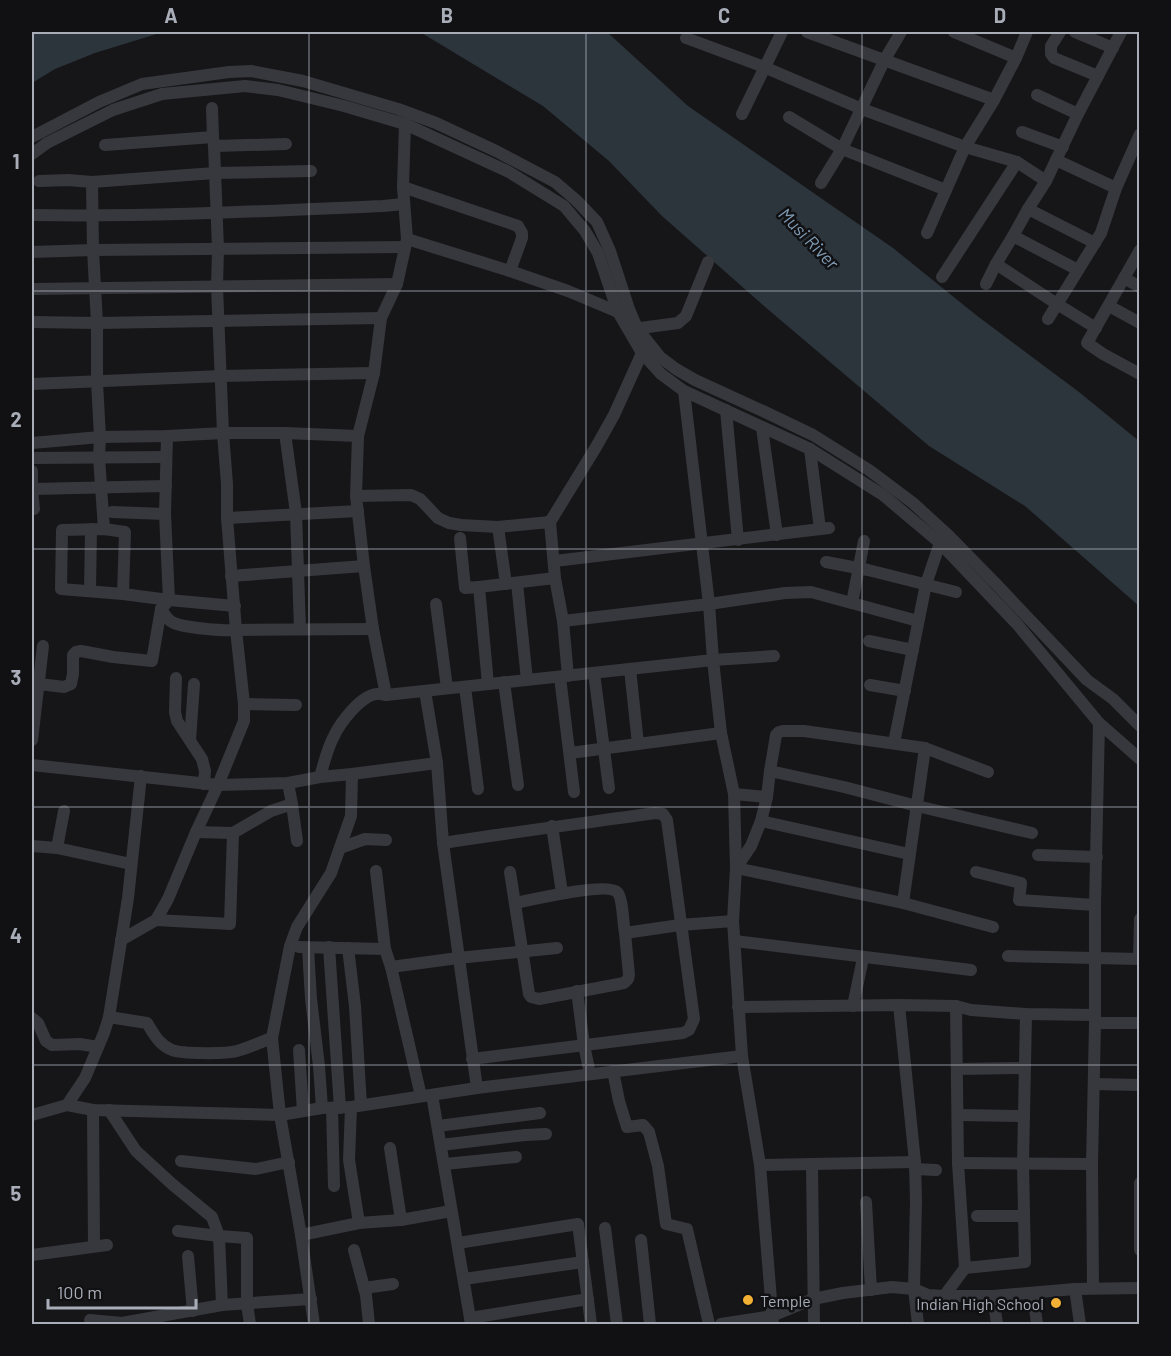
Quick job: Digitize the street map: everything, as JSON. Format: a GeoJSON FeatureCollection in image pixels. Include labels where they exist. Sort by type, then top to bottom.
{"type":"FeatureCollection","features":[{"type":"Feature","properties":{"kind":"street"},"geometry":{"type":"LineString","coordinates":[[742,114],[782,32]]}},
{"type":"Feature","properties":{"kind":"street"},"geometry":{"type":"LineString","coordinates":[[807,32],[994,100]]}},
{"type":"Feature","properties":{"kind":"street"},"geometry":{"type":"LineString","coordinates":[[821,183],[842,149],[885,59],[901,32]]}},
{"type":"Feature","properties":{"kind":"street"},"geometry":{"type":"LineString","coordinates":[[954,32],[1016,58]]}},
{"type":"Feature","properties":{"kind":"street"},"geometry":{"type":"LineString","coordinates":[[927,232],[965,147],[994,100],[1027,32]]}},
{"type":"Feature","properties":{"kind":"street"},"geometry":{"type":"LineString","coordinates":[[1060,32],[1051,46],[1051,54],[1054,58],[1098,76]]}},
{"type":"Feature","properties":{"kind":"street"},"geometry":{"type":"LineString","coordinates":[[1076,32],[1113,48]]}},
{"type":"Feature","properties":{"kind":"street"},"geometry":{"type":"LineString","coordinates":[[986,284],[1046,181],[1121,32]]}},
{"type":"Feature","properties":{"kind":"street"},"geometry":{"type":"LineString","coordinates":[[686,38],[764,67],[862,109],[965,147],[1017,162],[1046,181]]}},
{"type":"Feature","properties":{"kind":"street"},"geometry":{"type":"LineString","coordinates":[[32,137],[99,102],[142,84],[251,71],[303,81],[378,102],[436,123],[555,182],[597,222],[610,251],[642,353],[661,374],[684,391],[810,449],[883,495],[940,543],[1087,680],[1113,699],[1140,726]]}},
{"type":"Feature","properties":{"kind":"street"},"geometry":{"type":"LineString","coordinates":[[32,154],[47,143],[113,110],[162,94],[244,86],[278,90],[405,124],[509,172],[564,206],[585,231],[598,253],[618,312],[660,357],[695,381],[813,435],[869,470],[913,503],[949,536],[1022,619],[1099,723],[1140,759]]}},
{"type":"Feature","properties":{"kind":"street"},"geometry":{"type":"LineString","coordinates":[[1037,95],[1078,114]]}},
{"type":"Feature","properties":{"kind":"street"},"geometry":{"type":"LineString","coordinates":[[121,940],[156,920],[168,899],[243,721],[244,704],[227,518],[212,108]]}},
{"type":"Feature","properties":{"kind":"street"},"geometry":{"type":"LineString","coordinates":[[789,117],[842,149],[946,190]]}},
{"type":"Feature","properties":{"kind":"street"},"geometry":{"type":"LineString","coordinates":[[386,695],[373,629],[356,496],[357,436],[374,373],[381,318],[397,284],[406,243],[403,188],[405,124]]}},
{"type":"Feature","properties":{"kind":"street"},"geometry":{"type":"LineString","coordinates":[[1022,132],[1063,147]]}},
{"type":"Feature","properties":{"kind":"street"},"geometry":{"type":"LineString","coordinates":[[1048,319],[1101,233],[1116,188],[1140,134]]}},
{"type":"Feature","properties":{"kind":"street"},"geometry":{"type":"LineString","coordinates":[[105,145],[213,141],[286,144]]}},
{"type":"Feature","properties":{"kind":"street"},"geometry":{"type":"LineString","coordinates":[[1056,160],[1116,188]]}},
{"type":"Feature","properties":{"kind":"street"},"geometry":{"type":"LineString","coordinates":[[942,277],[1017,162]]}},
{"type":"Feature","properties":{"kind":"street"},"geometry":{"type":"LineString","coordinates":[[39,181],[92,182],[214,173],[311,171]]}},
{"type":"Feature","properties":{"kind":"street"},"geometry":{"type":"LineString","coordinates":[[92,182],[100,487],[104,529]]}},
{"type":"Feature","properties":{"kind":"street"},"geometry":{"type":"LineString","coordinates":[[403,188],[518,226],[522,238],[510,271]]}},
{"type":"Feature","properties":{"kind":"street"},"geometry":{"type":"LineString","coordinates":[[32,215],[92,216],[404,204]]}},
{"type":"Feature","properties":{"kind":"street"},"geometry":{"type":"LineString","coordinates":[[1028,209],[1095,243]]}},
{"type":"Feature","properties":{"kind":"street"},"geometry":{"type":"LineString","coordinates":[[1013,236],[1078,270]]}},
{"type":"Feature","properties":{"kind":"street"},"geometry":{"type":"LineString","coordinates":[[32,252],[406,243],[510,271],[618,312]]}},
{"type":"Feature","properties":{"kind":"street"},"geometry":{"type":"LineString","coordinates":[[1140,250],[1087,343],[1140,374]]}},
{"type":"Feature","properties":{"kind":"street"},"geometry":{"type":"LineString","coordinates":[[633,329],[681,322],[686,316],[708,262]]}},
{"type":"Feature","properties":{"kind":"street"},"geometry":{"type":"LineString","coordinates":[[996,264],[1096,328]]}},
{"type":"Feature","properties":{"kind":"street"},"geometry":{"type":"LineString","coordinates":[[1124,278],[1140,287]]}},
{"type":"Feature","properties":{"kind":"street"},"geometry":{"type":"LineString","coordinates":[[32,289],[397,284]]}},
{"type":"Feature","properties":{"kind":"street"},"geometry":{"type":"LineString","coordinates":[[1109,306],[1140,324]]}},
{"type":"Feature","properties":{"kind":"street"},"geometry":{"type":"LineString","coordinates":[[32,322],[219,322],[381,318]]}},
{"type":"Feature","properties":{"kind":"street"},"geometry":{"type":"LineString","coordinates":[[574,792],[564,676],[563,621],[555,578],[550,522],[614,415],[642,353]]}},
{"type":"Feature","properties":{"kind":"street"},"geometry":{"type":"LineString","coordinates":[[32,384],[222,376],[374,373]]}},
{"type":"Feature","properties":{"kind":"street"},"geometry":{"type":"LineString","coordinates":[[684,391],[710,604],[721,733],[734,794],[734,921],[738,1007],[742,1056],[760,1165],[773,1320]]}},
{"type":"Feature","properties":{"kind":"street"},"geometry":{"type":"LineString","coordinates":[[726,410],[738,540]]}},
{"type":"Feature","properties":{"kind":"street"},"geometry":{"type":"LineString","coordinates":[[762,428],[777,535]]}},
{"type":"Feature","properties":{"kind":"street"},"geometry":{"type":"LineString","coordinates":[[32,443],[100,437],[223,432],[357,436]]}},
{"type":"Feature","properties":{"kind":"street"},"geometry":{"type":"LineString","coordinates":[[285,433],[296,513],[300,628]]}},
{"type":"Feature","properties":{"kind":"street"},"geometry":{"type":"LineString","coordinates":[[167,436],[165,514],[167,618],[176,624],[225,631],[300,628],[373,629]]}},
{"type":"Feature","properties":{"kind":"street"},"geometry":{"type":"LineString","coordinates":[[555,561],[824,529],[810,449]]}},
{"type":"Feature","properties":{"kind":"street"},"geometry":{"type":"LineString","coordinates":[[32,458],[166,457]]}},
{"type":"Feature","properties":{"kind":"street"},"geometry":{"type":"LineString","coordinates":[[32,471],[34,509],[32,509]]}},
{"type":"Feature","properties":{"kind":"street"},"geometry":{"type":"LineString","coordinates":[[32,489],[166,486]]}},
{"type":"Feature","properties":{"kind":"street"},"geometry":{"type":"LineString","coordinates":[[356,496],[411,495],[420,500],[438,518],[449,523],[498,527],[550,522]]}},
{"type":"Feature","properties":{"kind":"street"},"geometry":{"type":"LineString","coordinates":[[227,518],[358,511]]}},
{"type":"Feature","properties":{"kind":"street"},"geometry":{"type":"LineString","coordinates":[[112,512],[165,514]]}},
{"type":"Feature","properties":{"kind":"street"},"geometry":{"type":"LineString","coordinates":[[498,527],[511,583],[527,680]]}},
{"type":"Feature","properties":{"kind":"street"},"geometry":{"type":"LineString","coordinates":[[90,591],[91,529]]}},
{"type":"Feature","properties":{"kind":"street"},"geometry":{"type":"LineString","coordinates":[[123,594],[125,532],[104,529],[62,530],[61,589],[123,594],[165,605],[235,606]]}},
{"type":"Feature","properties":{"kind":"street"},"geometry":{"type":"LineString","coordinates":[[460,538],[465,588],[555,578]]}},
{"type":"Feature","properties":{"kind":"street"},"geometry":{"type":"LineString","coordinates":[[852,603],[864,541]]}},
{"type":"Feature","properties":{"kind":"street"},"geometry":{"type":"LineString","coordinates":[[894,743],[926,584],[940,543]]}},
{"type":"Feature","properties":{"kind":"street"},"geometry":{"type":"LineString","coordinates":[[826,562],[956,592]]}},
{"type":"Feature","properties":{"kind":"street"},"geometry":{"type":"LineString","coordinates":[[231,576],[364,566]]}},
{"type":"Feature","properties":{"kind":"street"},"geometry":{"type":"LineString","coordinates":[[479,587],[488,684]]}},
{"type":"Feature","properties":{"kind":"street"},"geometry":{"type":"LineString","coordinates":[[563,621],[811,591],[918,621]]}},
{"type":"Feature","properties":{"kind":"street"},"geometry":{"type":"LineString","coordinates":[[436,604],[447,688]]}},
{"type":"Feature","properties":{"kind":"street"},"geometry":{"type":"LineString","coordinates":[[39,684],[64,687],[71,684],[73,655],[76,652],[152,661],[165,605]]}},
{"type":"Feature","properties":{"kind":"street"},"geometry":{"type":"LineString","coordinates":[[869,641],[913,650]]}},
{"type":"Feature","properties":{"kind":"street"},"geometry":{"type":"LineString","coordinates":[[32,740],[43,646]]}},
{"type":"Feature","properties":{"kind":"street"},"geometry":{"type":"LineString","coordinates":[[320,777],[334,735],[357,704],[377,693],[386,695],[713,660],[774,656]]}},
{"type":"Feature","properties":{"kind":"street"},"geometry":{"type":"LineString","coordinates":[[630,669],[638,744]]}},
{"type":"Feature","properties":{"kind":"street"},"geometry":{"type":"LineString","coordinates":[[594,673],[609,788]]}},
{"type":"Feature","properties":{"kind":"street"},"geometry":{"type":"LineString","coordinates":[[176,678],[177,721],[202,759],[205,771],[204,784]]}},
{"type":"Feature","properties":{"kind":"street"},"geometry":{"type":"LineString","coordinates":[[504,682],[518,785]]}},
{"type":"Feature","properties":{"kind":"street"},"geometry":{"type":"LineString","coordinates":[[190,740],[194,684]]}},
{"type":"Feature","properties":{"kind":"street"},"geometry":{"type":"LineString","coordinates":[[870,685],[905,691]]}},
{"type":"Feature","properties":{"kind":"street"},"geometry":{"type":"LineString","coordinates":[[465,687],[478,789]]}},
{"type":"Feature","properties":{"kind":"street"},"geometry":{"type":"LineString","coordinates":[[425,691],[436,763],[443,843],[458,958],[477,1088]]}},
{"type":"Feature","properties":{"kind":"street"},"geometry":{"type":"LineString","coordinates":[[244,704],[297,705]]}},
{"type":"Feature","properties":{"kind":"street"},"geometry":{"type":"LineString","coordinates":[[1093,1288],[1092,1164],[1099,723]]}},
{"type":"Feature","properties":{"kind":"street"},"geometry":{"type":"LineString","coordinates":[[735,868],[752,846],[761,821],[779,732],[804,731],[925,748],[988,772]]}},
{"type":"Feature","properties":{"kind":"street"},"geometry":{"type":"LineString","coordinates":[[570,753],[721,733]]}},
{"type":"Feature","properties":{"kind":"street"},"geometry":{"type":"LineString","coordinates":[[903,903],[925,748]]}},
{"type":"Feature","properties":{"kind":"street"},"geometry":{"type":"LineString","coordinates":[[32,765],[218,784],[288,783],[436,763]]}},
{"type":"Feature","properties":{"kind":"street"},"geometry":{"type":"LineString","coordinates":[[770,771],[1032,833]]}},
{"type":"Feature","properties":{"kind":"street"},"geometry":{"type":"LineString","coordinates":[[314,1324],[280,1114],[272,1038],[290,946],[297,927],[331,873],[351,816],[352,774]]}},
{"type":"Feature","properties":{"kind":"street"},"geometry":{"type":"LineString","coordinates":[[67,1105],[85,1078],[109,1017],[128,898],[141,776]]}},
{"type":"Feature","properties":{"kind":"street"},"geometry":{"type":"LineString","coordinates":[[288,783],[297,842]]}},
{"type":"Feature","properties":{"kind":"street"},"geometry":{"type":"LineString","coordinates":[[734,794],[766,797]]}},
{"type":"Feature","properties":{"kind":"street"},"geometry":{"type":"LineString","coordinates":[[196,832],[233,833],[271,810],[291,804]]}},
{"type":"Feature","properties":{"kind":"street"},"geometry":{"type":"LineString","coordinates":[[57,848],[64,811]]}},
{"type":"Feature","properties":{"kind":"street"},"geometry":{"type":"LineString","coordinates":[[443,843],[552,826],[576,825],[655,813],[663,814],[667,820],[694,1019],[689,1030],[683,1033],[472,1059]]}},
{"type":"Feature","properties":{"kind":"street"},"geometry":{"type":"LineString","coordinates":[[761,821],[909,854]]}},
{"type":"Feature","properties":{"kind":"street"},"geometry":{"type":"LineString","coordinates":[[552,826],[562,893]]}},
{"type":"Feature","properties":{"kind":"street"},"geometry":{"type":"LineString","coordinates":[[156,920],[230,924],[233,833]]}},
{"type":"Feature","properties":{"kind":"street"},"geometry":{"type":"LineString","coordinates":[[340,848],[365,838],[386,840]]}},
{"type":"Feature","properties":{"kind":"street"},"geometry":{"type":"LineString","coordinates":[[32,846],[57,848],[131,864]]}},
{"type":"Feature","properties":{"kind":"street"},"geometry":{"type":"LineString","coordinates":[[1038,855],[1097,856]]}},
{"type":"Feature","properties":{"kind":"street"},"geometry":{"type":"LineString","coordinates":[[735,868],[903,903],[993,927]]}},
{"type":"Feature","properties":{"kind":"street"},"geometry":{"type":"LineString","coordinates":[[376,871],[385,949],[438,1126],[471,1321],[588,1299]]}},
{"type":"Feature","properties":{"kind":"street"},"geometry":{"type":"LineString","coordinates":[[510,872],[529,994],[531,997],[539,999],[618,985],[628,979],[618,892],[610,888],[562,893],[515,903]]}},
{"type":"Feature","properties":{"kind":"street"},"geometry":{"type":"LineString","coordinates":[[976,872],[1021,883],[1019,900],[1095,905]]}},
{"type":"Feature","properties":{"kind":"street"},"geometry":{"type":"LineString","coordinates":[[1008,956],[1139,959],[1140,919]]}},
{"type":"Feature","properties":{"kind":"street"},"geometry":{"type":"LineString","coordinates":[[624,933],[734,921]]}},
{"type":"Feature","properties":{"kind":"street"},"geometry":{"type":"LineString","coordinates":[[735,941],[971,970]]}},
{"type":"Feature","properties":{"kind":"street"},"geometry":{"type":"LineString","coordinates":[[290,946],[385,949]]}},
{"type":"Feature","properties":{"kind":"street"},"geometry":{"type":"LineString","coordinates":[[329,947],[341,1107],[359,1223]]}},
{"type":"Feature","properties":{"kind":"street"},"geometry":{"type":"LineString","coordinates":[[308,948],[310,999],[319,1066],[341,1107]]}},
{"type":"Feature","properties":{"kind":"street"},"geometry":{"type":"LineString","coordinates":[[334,1186],[341,1107],[355,1006],[348,948]]}},
{"type":"Feature","properties":{"kind":"street"},"geometry":{"type":"LineString","coordinates":[[391,967],[557,948]]}},
{"type":"Feature","properties":{"kind":"street"},"geometry":{"type":"LineString","coordinates":[[853,1005],[863,958]]}},
{"type":"Feature","properties":{"kind":"street"},"geometry":{"type":"LineString","coordinates":[[577,991],[590,1074]]}},
{"type":"Feature","properties":{"kind":"street"},"geometry":{"type":"LineString","coordinates":[[899,1005],[915,1166],[914,1288],[918,1324]]}},
{"type":"Feature","properties":{"kind":"street"},"geometry":{"type":"LineString","coordinates":[[738,1007],[956,1006],[971,1010],[1140,1023]]}},
{"type":"Feature","properties":{"kind":"street"},"geometry":{"type":"LineString","coordinates":[[944,1296],[964,1268],[958,1163],[956,1006]]}},
{"type":"Feature","properties":{"kind":"street"},"geometry":{"type":"LineString","coordinates":[[964,1268],[1025,1262],[1023,1116],[1026,1014]]}},
{"type":"Feature","properties":{"kind":"street"},"geometry":{"type":"LineString","coordinates":[[109,1017],[147,1023],[156,1039],[170,1050],[180,1053],[234,1052],[272,1038]]}},
{"type":"Feature","properties":{"kind":"street"},"geometry":{"type":"LineString","coordinates":[[32,1018],[39,1023],[46,1041],[52,1045],[80,1044],[98,1047]]}},
{"type":"Feature","properties":{"kind":"street"},"geometry":{"type":"LineString","coordinates":[[299,1050],[303,1111]]}},
{"type":"Feature","properties":{"kind":"street"},"geometry":{"type":"LineString","coordinates":[[32,1115],[67,1105],[93,1110],[280,1114],[742,1056]]}},
{"type":"Feature","properties":{"kind":"street"},"geometry":{"type":"LineString","coordinates":[[957,1069],[1024,1068]]}},
{"type":"Feature","properties":{"kind":"street"},"geometry":{"type":"LineString","coordinates":[[613,1071],[627,1127],[643,1125],[650,1132],[658,1167],[666,1224],[687,1229],[709,1324]]}},
{"type":"Feature","properties":{"kind":"street"},"geometry":{"type":"LineString","coordinates":[[1094,1084],[1140,1085]]}},
{"type":"Feature","properties":{"kind":"street"},"geometry":{"type":"LineString","coordinates":[[32,1255],[101,1245],[93,1110]]}},
{"type":"Feature","properties":{"kind":"street"},"geometry":{"type":"LineString","coordinates":[[109,1110],[136,1151],[212,1216],[219,1236],[222,1305]]}},
{"type":"Feature","properties":{"kind":"street"},"geometry":{"type":"LineString","coordinates":[[438,1126],[540,1113]]}},
{"type":"Feature","properties":{"kind":"street"},"geometry":{"type":"LineString","coordinates":[[958,1115],[1023,1116]]}},
{"type":"Feature","properties":{"kind":"street"},"geometry":{"type":"LineString","coordinates":[[441,1145],[546,1134]]}},
{"type":"Feature","properties":{"kind":"street"},"geometry":{"type":"LineString","coordinates":[[390,1148],[401,1220]]}},
{"type":"Feature","properties":{"kind":"street"},"geometry":{"type":"LineString","coordinates":[[445,1164],[516,1157]]}},
{"type":"Feature","properties":{"kind":"street"},"geometry":{"type":"LineString","coordinates":[[181,1161],[256,1168],[289,1161]]}},
{"type":"Feature","properties":{"kind":"street"},"geometry":{"type":"LineString","coordinates":[[958,1163],[1092,1164]]}},
{"type":"Feature","properties":{"kind":"street"},"geometry":{"type":"LineString","coordinates":[[812,1164],[814,1324]]}},
{"type":"Feature","properties":{"kind":"street"},"geometry":{"type":"LineString","coordinates":[[760,1165],[915,1166],[936,1170]]}},
{"type":"Feature","properties":{"kind":"street"},"geometry":{"type":"LineString","coordinates":[[1140,1183],[1140,1250]]}},
{"type":"Feature","properties":{"kind":"street"},"geometry":{"type":"LineString","coordinates":[[866,1202],[871,1290]]}},
{"type":"Feature","properties":{"kind":"street"},"geometry":{"type":"LineString","coordinates":[[301,1235],[359,1223],[401,1220],[451,1211]]}},
{"type":"Feature","properties":{"kind":"street"},"geometry":{"type":"LineString","coordinates":[[977,1216],[1024,1216]]}},
{"type":"Feature","properties":{"kind":"street"},"geometry":{"type":"LineString","coordinates":[[458,1243],[578,1224],[591,1324]]}},
{"type":"Feature","properties":{"kind":"street"},"geometry":{"type":"LineString","coordinates":[[605,1228],[617,1324]]}},
{"type":"Feature","properties":{"kind":"street"},"geometry":{"type":"LineString","coordinates":[[178,1231],[246,1238],[247,1304],[250,1324]]}},
{"type":"Feature","properties":{"kind":"street"},"geometry":{"type":"LineString","coordinates":[[641,1240],[650,1324]]}},
{"type":"Feature","properties":{"kind":"street"},"geometry":{"type":"LineString","coordinates":[[354,1250],[364,1288],[369,1324]]}},
{"type":"Feature","properties":{"kind":"street"},"geometry":{"type":"LineString","coordinates":[[188,1257],[193,1311]]}},
{"type":"Feature","properties":{"kind":"street"},"geometry":{"type":"LineString","coordinates":[[464,1279],[583,1262]]}},
{"type":"Feature","properties":{"kind":"street"},"geometry":{"type":"LineString","coordinates":[[364,1288],[393,1284]]}},
{"type":"Feature","properties":{"kind":"street"},"geometry":{"type":"LineString","coordinates":[[721,1324],[773,1320],[813,1299],[892,1287],[914,1288],[928,1294],[944,1296],[993,1296],[1093,1288],[1140,1288]]}},
{"type":"Feature","properties":{"kind":"street"},"geometry":{"type":"LineString","coordinates":[[1075,1289],[1080,1324]]}},
{"type":"Feature","properties":{"kind":"street"},"geometry":{"type":"LineString","coordinates":[[1033,1293],[1037,1324]]}},
{"type":"Feature","properties":{"kind":"street"},"geometry":{"type":"LineString","coordinates":[[993,1296],[997,1324]]}},
{"type":"Feature","properties":{"kind":"street"},"geometry":{"type":"LineString","coordinates":[[90,1320],[122,1324],[222,1305],[311,1299]]}},
{"type":"Feature","properties":{"kind":"water"},"geometry":{"type":"Polygon","coordinates":[[[32,32],[163,32],[95,53],[55,69],[32,83],[32,32]]]}},
{"type":"Feature","properties":{"kind":"water","name":"Musi River"},"geometry":{"type":"Polygon","coordinates":[[[420,32],[607,32],[688,106],[893,248],[976,315],[1079,392],[1139,441],[1139,606],[1025,506],[929,446],[764,306],[662,216],[609,161],[543,106],[420,32]]]}},
{"type":"Feature","properties":{"kind":"place","name":"Temple"},"geometry":{"type":"Point","coordinates":[748,1300]}},
{"type":"Feature","properties":{"kind":"place","name":"Indian High School"},"geometry":{"type":"Point","coordinates":[1056,1303]}}]}
